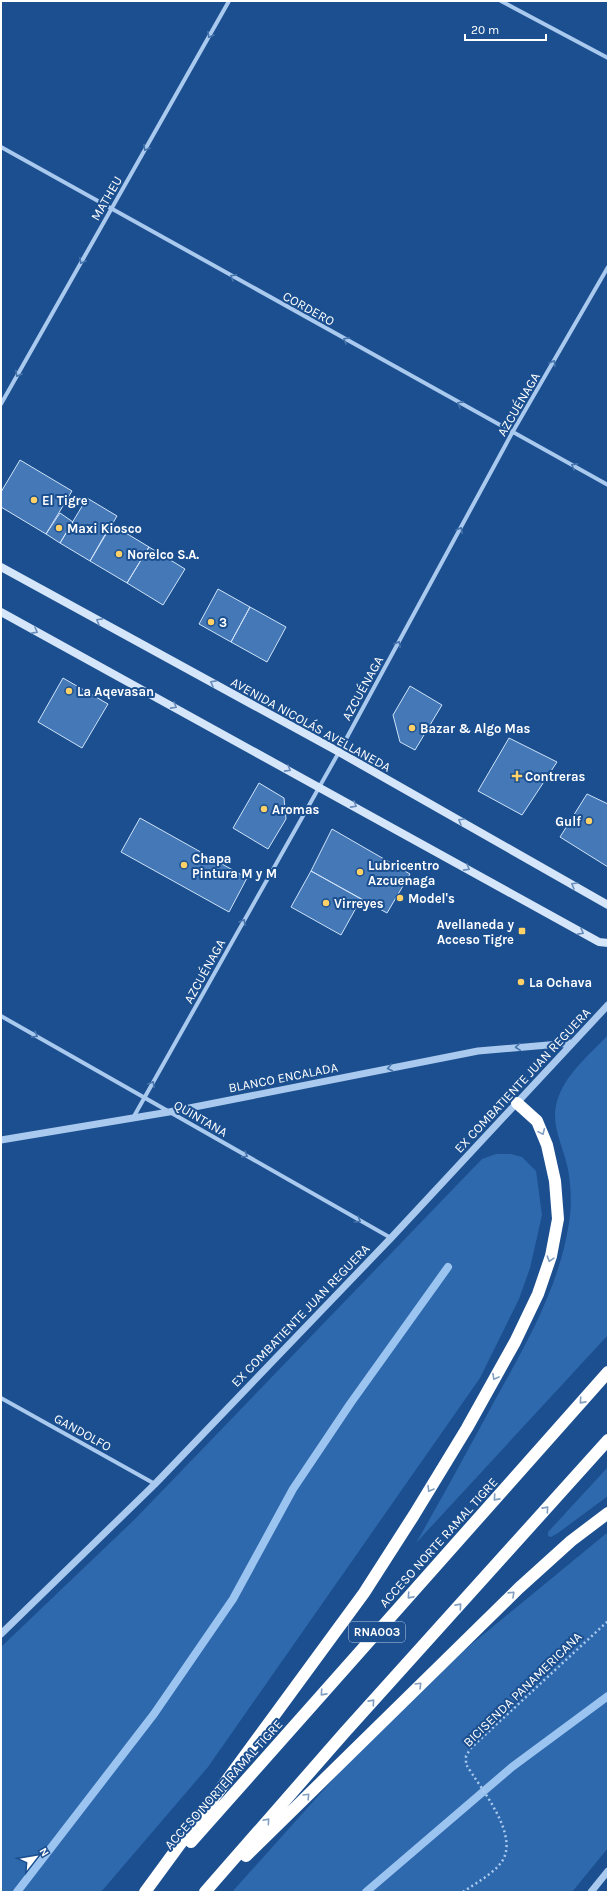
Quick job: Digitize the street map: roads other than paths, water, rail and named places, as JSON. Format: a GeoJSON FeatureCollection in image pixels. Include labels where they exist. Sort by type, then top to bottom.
{"type":"FeatureCollection","features":[{"type":"Feature","properties":{"kind":"highway"},"geometry":{"type":"LineString","coordinates":[[146,1892],[364,1593],[467,1428],[515,1342],[538,1294],[551,1256],[558,1219],[555,1182],[547,1145],[537,1122],[517,1103]]}},
{"type":"Feature","properties":{"kind":"highway","name":"ACCESO NORTE RAMAL TIGRE"},"geometry":{"type":"LineString","coordinates":[[146,1892],[608,1372]]}},
{"type":"Feature","properties":{"kind":"highway","name":"RNA003"},"geometry":{"type":"LineString","coordinates":[[205,1892],[345,1732],[608,1440]]}},
{"type":"Feature","properties":{"kind":"highway"},"geometry":{"type":"LineString","coordinates":[[209,1892],[514,1592],[571,1541],[608,1513]]}},
{"type":"Feature","properties":{"kind":"main road","name":"AVENIDA NICOLÁS AVELLANEDA"},"geometry":{"type":"LineString","coordinates":[[1,567],[339,752],[608,905]]}},
{"type":"Feature","properties":{"kind":"main road"},"geometry":{"type":"LineString","coordinates":[[1,612],[320,786],[599,942],[608,943]]}},
{"type":"Feature","properties":{"kind":"street","name":"MATHEU"},"geometry":{"type":"LineString","coordinates":[[1,404],[229,1]]}},
{"type":"Feature","properties":{"kind":"street"},"geometry":{"type":"LineString","coordinates":[[501,1],[608,58]]}},
{"type":"Feature","properties":{"kind":"street","name":"CORDERO"},"geometry":{"type":"LineString","coordinates":[[1,147],[512,433],[608,485]]}},
{"type":"Feature","properties":{"kind":"street","name":"AZCUÉNAGA"},"geometry":{"type":"LineString","coordinates":[[133,1118],[339,752],[512,433],[608,267]]}},
{"type":"Feature","properties":{"kind":"street","name":"EX COMBATIENTE JUAN REGUERA"},"geometry":{"type":"LineString","coordinates":[[1,1634],[155,1484],[391,1238],[608,1005]]}},
{"type":"Feature","properties":{"kind":"street","name":"QUINTANA"},"geometry":{"type":"LineString","coordinates":[[1,1016],[391,1238]]}},
{"type":"Feature","properties":{"kind":"street","name":"BLANCO ENCALADA"},"geometry":{"type":"LineString","coordinates":[[1,1140],[169,1112],[478,1051],[571,1043]]}},
{"type":"Feature","properties":{"kind":"street","name":"GANDOLFO"},"geometry":{"type":"LineString","coordinates":[[1,1398],[155,1484]]}},
{"type":"Feature","properties":{"kind":"street"},"geometry":{"type":"LineString","coordinates":[[591,1892],[608,1871]]}},
{"type":"Feature","properties":{"kind":"waterway"},"geometry":{"type":"LineString","coordinates":[[17,1892],[154,1714],[233,1599],[293,1489],[350,1404],[448,1267]]}},
{"type":"Feature","properties":{"kind":"waterway"},"geometry":{"type":"LineString","coordinates":[[366,1892],[512,1767],[608,1696]]}},
{"type":"Feature","properties":{"kind":"place","name":"El Tigre"},"geometry":{"type":"Point","coordinates":[34,500]}},
{"type":"Feature","properties":{"kind":"place","name":"Maxi Kiosco"},"geometry":{"type":"Point","coordinates":[59,528]}},
{"type":"Feature","properties":{"kind":"place","name":"Norelco S.A."},"geometry":{"type":"Point","coordinates":[119,554]}},
{"type":"Feature","properties":{"kind":"place","name":"3"},"geometry":{"type":"Point","coordinates":[211,622]}},
{"type":"Feature","properties":{"kind":"place","name":"La Aqevasan"},"geometry":{"type":"Point","coordinates":[69,691]}},
{"type":"Feature","properties":{"kind":"place","name":"Bazar & Algo Mas"},"geometry":{"type":"Point","coordinates":[412,728]}},
{"type":"Feature","properties":{"kind":"place","name":"Contreras"},"geometry":{"type":"Point","coordinates":[517,776]}},
{"type":"Feature","properties":{"kind":"place","name":"Aromas"},"geometry":{"type":"Point","coordinates":[264,809]}},
{"type":"Feature","properties":{"kind":"place","name":"Gulf"},"geometry":{"type":"Point","coordinates":[589,821]}},
{"type":"Feature","properties":{"kind":"place","name":"Chapa Pintura M y M"},"geometry":{"type":"Point","coordinates":[184,865]}},
{"type":"Feature","properties":{"kind":"place","name":"Lubricentro Azcuenaga"},"geometry":{"type":"Point","coordinates":[360,872]}},
{"type":"Feature","properties":{"kind":"place","name":"Model's"},"geometry":{"type":"Point","coordinates":[400,898]}},
{"type":"Feature","properties":{"kind":"place","name":"Virreyes"},"geometry":{"type":"Point","coordinates":[326,903]}},
{"type":"Feature","properties":{"kind":"place","name":"Avellaneda y Acceso Tigre"},"geometry":{"type":"Point","coordinates":[522,931]}},
{"type":"Feature","properties":{"kind":"place","name":"La Ochava"},"geometry":{"type":"Point","coordinates":[521,982]}}]}
